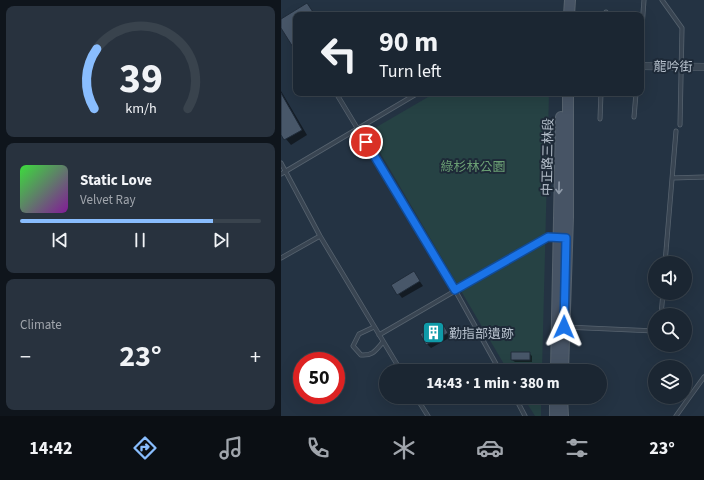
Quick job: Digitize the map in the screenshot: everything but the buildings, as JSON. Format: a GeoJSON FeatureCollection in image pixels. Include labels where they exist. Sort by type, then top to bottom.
{"type":"FeatureCollection","features":[{"type":"Feature","properties":{"kind":"main road"},"geometry":{"type":"LineString","coordinates":[[563,0],[563,12]]}},
{"type":"Feature","properties":{"kind":"main road"},"geometry":{"type":"LineString","coordinates":[[569,0],[569,12]]}},
{"type":"Feature","properties":{"kind":"main road","name":"中正路三林段"},"geometry":{"type":"LineString","coordinates":[[562,96],[563,219]]}},
{"type":"Feature","properties":{"kind":"main road","name":"中正路三林段"},"geometry":{"type":"LineString","coordinates":[[563,219],[568,96]]}},
{"type":"Feature","properties":{"kind":"main road"},"geometry":{"type":"LineString","coordinates":[[555,364],[563,219]]}},
{"type":"Feature","properties":{"kind":"main road"},"geometry":{"type":"LineString","coordinates":[[562,238],[563,364]]}},
{"type":"Feature","properties":{"kind":"main road"},"geometry":{"type":"LineString","coordinates":[[555,404],[555,416]]}},
{"type":"Feature","properties":{"kind":"main road"},"geometry":{"type":"LineString","coordinates":[[563,404],[563,416]]}},
{"type":"Feature","properties":{"kind":"street","name":"龍吟街"},"geometry":{"type":"LineString","coordinates":[[644,66],[704,67]]}},
{"type":"Feature","properties":{"kind":"lane"},"geometry":{"type":"LineString","coordinates":[[643,12],[644,0]]}},
{"type":"Feature","properties":{"kind":"lane"},"geometry":{"type":"LineString","coordinates":[[662,0],[682,28],[680,126]]}},
{"type":"Feature","properties":{"kind":"lane"},"geometry":{"type":"LineString","coordinates":[[338,96],[455,290],[496,364]]}},
{"type":"Feature","properties":{"kind":"lane"},"geometry":{"type":"LineString","coordinates":[[281,174],[413,96]]}},
{"type":"Feature","properties":{"kind":"lane"},"geometry":{"type":"LineString","coordinates":[[600,119],[601,96]]}},
{"type":"Feature","properties":{"kind":"lane"},"geometry":{"type":"LineString","coordinates":[[634,117],[636,96]]}},
{"type":"Feature","properties":{"kind":"lane"},"geometry":{"type":"LineString","coordinates":[[666,256],[676,131]]}},
{"type":"Feature","properties":{"kind":"lane"},"geometry":{"type":"LineString","coordinates":[[281,162],[320,236],[397,364]]}},
{"type":"Feature","properties":{"kind":"lane"},"geometry":{"type":"LineString","coordinates":[[672,178],[704,177]]}},
{"type":"Feature","properties":{"kind":"lane"},"geometry":{"type":"LineString","coordinates":[[281,258],[320,236]]}},
{"type":"Feature","properties":{"kind":"lane"},"geometry":{"type":"LineString","coordinates":[[379,335],[548,237],[562,238]]}},
{"type":"Feature","properties":{"kind":"lane"},"geometry":{"type":"LineString","coordinates":[[374,327],[359,334],[353,346],[361,355],[367,356],[372,354],[383,342]]}},
{"type":"Feature","properties":{"kind":"lane"},"geometry":{"type":"LineString","coordinates":[[564,327],[648,331]]}},
{"type":"Feature","properties":{"kind":"lane"},"geometry":{"type":"LineString","coordinates":[[676,416],[704,377]]}},
{"type":"Feature","properties":{"kind":"lane"},"geometry":{"type":"LineString","coordinates":[[420,404],[428,416]]}},
{"type":"Feature","properties":{"kind":"lane"},"geometry":{"type":"LineString","coordinates":[[519,404],[525,416]]}},
{"type":"Feature","properties":{"kind":"green space","name":"綠杉林公園"},"geometry":{"type":"Polygon","coordinates":[[[430,96],[549,96],[542,364],[504,364],[368,132],[430,96]]]}},
{"type":"Feature","properties":{"kind":"green space"},"geometry":{"type":"Polygon","coordinates":[[[527,404],[541,404],[541,416],[535,416],[527,404]]]}},
{"type":"Feature","properties":{"kind":"place","name":"勤指部遺跡"},"geometry":{"type":"Point","coordinates":[434,333]}},
{"type":"Feature","properties":{"kind":"route"},"geometry":{"type":"LineString","coordinates":[[366,142],[455,290],[548,237],[566,238],[564,327]]}}]}
